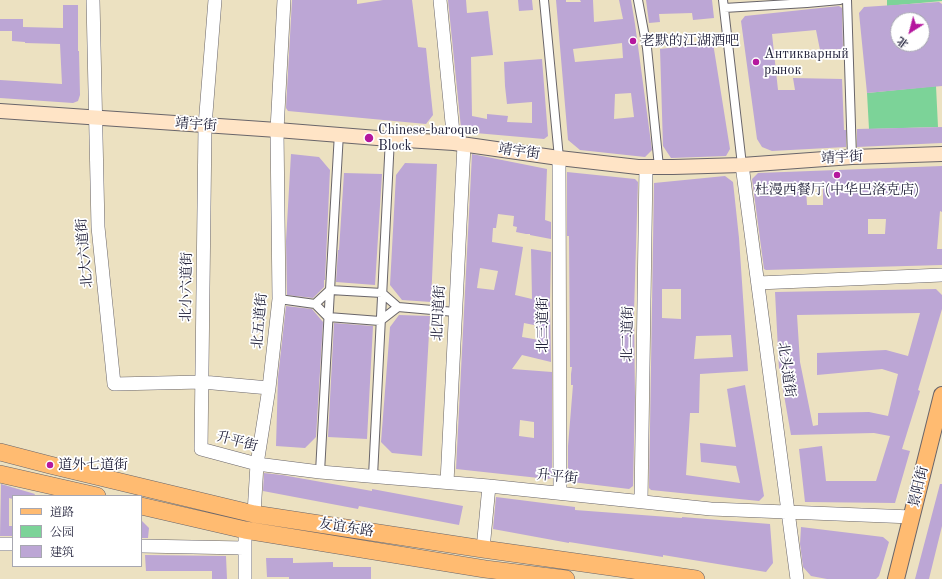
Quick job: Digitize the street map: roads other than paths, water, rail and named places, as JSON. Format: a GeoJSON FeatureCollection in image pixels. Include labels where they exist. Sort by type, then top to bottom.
{"type":"FeatureCollection","features":[{"type":"Feature","properties":{"kind":"highway","name":"友谊东路"},"geometry":{"type":"LineString","coordinates":[[0,452],[254,514],[483,549],[696,579]]}},
{"type":"Feature","properties":{"kind":"highway"},"geometry":{"type":"LineString","coordinates":[[0,474],[93,495]]}},
{"type":"Feature","properties":{"kind":"highway","name":"友谊东路"},"geometry":{"type":"LineString","coordinates":[[142,506],[245,530],[485,574],[566,579]]}},
{"type":"Feature","properties":{"kind":"main road","name":"靖宇街"},"geometry":{"type":"LineString","coordinates":[[0,111],[339,134],[459,144],[638,167],[742,164],[852,157],[942,154]]}},
{"type":"Feature","properties":{"kind":"main road","name":"景阳街"},"geometry":{"type":"LineString","coordinates":[[896,579],[942,395]]}},
{"type":"Feature","properties":{"kind":"main road","name":"景阳街"},"geometry":{"type":"LineString","coordinates":[[906,579],[942,438]]}},
{"type":"Feature","properties":{"kind":"street","name":"北大六道街"},"geometry":{"type":"LineString","coordinates":[[93,0],[98,227],[114,384],[202,382]]}},
{"type":"Feature","properties":{"kind":"street","name":"北小六道街"},"geometry":{"type":"LineString","coordinates":[[201,449],[205,126],[215,0]]}},
{"type":"Feature","properties":{"kind":"street","name":"北五道街"},"geometry":{"type":"LineString","coordinates":[[254,514],[257,464],[269,388],[279,299],[277,130],[284,0]]}},
{"type":"Feature","properties":{"kind":"street","name":"北四道街"},"geometry":{"type":"LineString","coordinates":[[440,0],[459,144],[455,312],[446,482]]}},
{"type":"Feature","properties":{"kind":"street"},"geometry":{"type":"LineString","coordinates":[[544,0],[559,158]]}},
{"type":"Feature","properties":{"kind":"street"},"geometry":{"type":"LineString","coordinates":[[638,0],[647,48],[652,167]]}},
{"type":"Feature","properties":{"kind":"street"},"geometry":{"type":"LineString","coordinates":[[742,164],[723,4],[806,3],[840,0]]}},
{"type":"Feature","properties":{"kind":"street"},"geometry":{"type":"LineString","coordinates":[[847,0],[852,157]]}},
{"type":"Feature","properties":{"kind":"street"},"geometry":{"type":"LineString","coordinates":[[320,472],[339,134]]}},
{"type":"Feature","properties":{"kind":"street"},"geometry":{"type":"LineString","coordinates":[[373,476],[390,139]]}},
{"type":"Feature","properties":{"kind":"street","name":"北三道街"},"geometry":{"type":"LineString","coordinates":[[559,158],[560,493]]}},
{"type":"Feature","properties":{"kind":"street","name":"北头道街"},"geometry":{"type":"LineString","coordinates":[[742,164],[797,579]]}},
{"type":"Feature","properties":{"kind":"street","name":"北二道街"},"geometry":{"type":"LineString","coordinates":[[641,502],[652,167]]}},
{"type":"Feature","properties":{"kind":"street"},"geometry":{"type":"LineString","coordinates":[[758,283],[942,275]]}},
{"type":"Feature","properties":{"kind":"street"},"geometry":{"type":"LineString","coordinates":[[315,304],[330,290],[382,293],[398,307],[455,312]]}},
{"type":"Feature","properties":{"kind":"street"},"geometry":{"type":"LineString","coordinates":[[279,299],[315,304],[328,317],[380,321],[398,307]]}},
{"type":"Feature","properties":{"kind":"street"},"geometry":{"type":"LineString","coordinates":[[202,382],[269,388]]}},
{"type":"Feature","properties":{"kind":"street","name":"升平街"},"geometry":{"type":"LineString","coordinates":[[201,449],[257,464],[320,472],[489,486],[711,509],[912,517]]}},
{"type":"Feature","properties":{"kind":"street"},"geometry":{"type":"LineString","coordinates":[[483,549],[489,486]]}},
{"type":"Feature","properties":{"kind":"street"},"geometry":{"type":"LineString","coordinates":[[245,530],[245,579]]}},
{"type":"Feature","properties":{"kind":"street"},"geometry":{"type":"LineString","coordinates":[[0,544],[12,544]]}},
{"type":"Feature","properties":{"kind":"street"},"geometry":{"type":"LineString","coordinates":[[142,546],[244,548]]}},
{"type":"Feature","properties":{"kind":"place","name":"老默的江湖酒吧"},"geometry":{"type":"Point","coordinates":[633,41]}},
{"type":"Feature","properties":{"kind":"place","name":"Антикварный рынок"},"geometry":{"type":"Point","coordinates":[756,62]}},
{"type":"Feature","properties":{"kind":"place","name":"Chinese-baroque Block"},"geometry":{"type":"Point","coordinates":[369,138]}},
{"type":"Feature","properties":{"kind":"place","name":"杜漫西餐厅(中华巴洛克店)"},"geometry":{"type":"Point","coordinates":[837,175]}},
{"type":"Feature","properties":{"kind":"place","name":"道外七道街"},"geometry":{"type":"Point","coordinates":[50,465]}}]}
